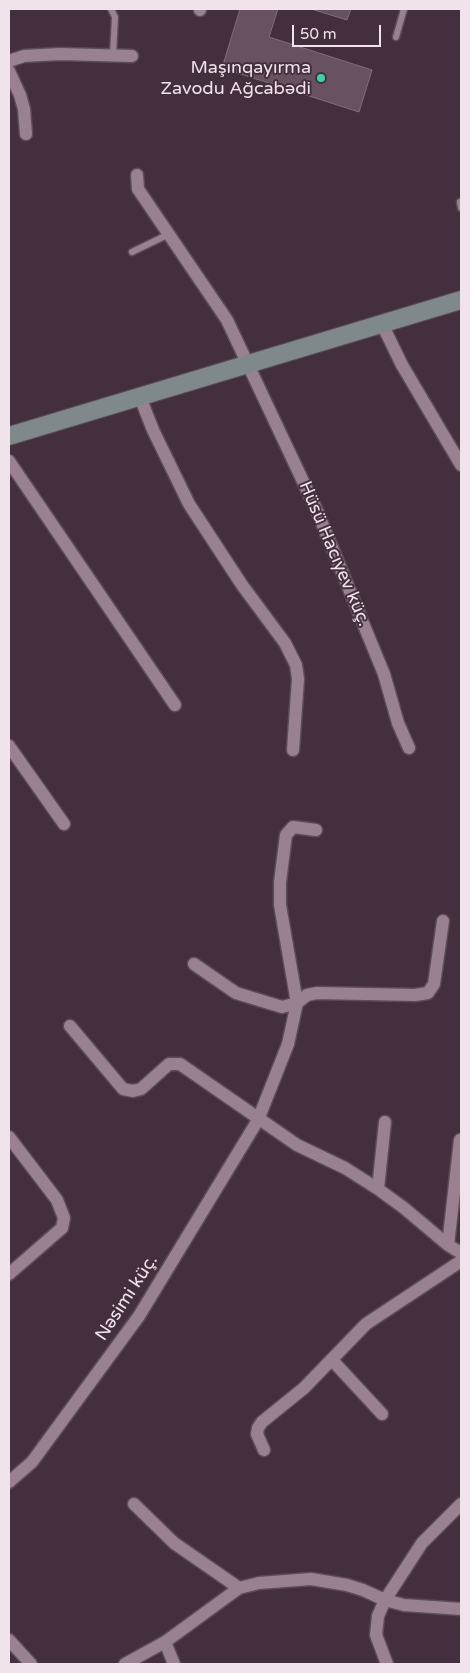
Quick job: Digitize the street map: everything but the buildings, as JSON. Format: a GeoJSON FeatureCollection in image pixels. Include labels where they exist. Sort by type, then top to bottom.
{"type":"FeatureCollection","features":[{"type":"Feature","properties":{"kind":"main road"},"geometry":{"type":"LineString","coordinates":[[9,436],[461,300]]}},
{"type":"Feature","properties":{"kind":"street"},"geometry":{"type":"LineString","coordinates":[[9,61],[24,56],[60,54],[132,56]]}},
{"type":"Feature","properties":{"kind":"street"},"geometry":{"type":"LineString","coordinates":[[9,72],[20,95],[24,109],[26,134]]}},
{"type":"Feature","properties":{"kind":"street","name":"Hüsü Hacıyev küç."},"geometry":{"type":"LineString","coordinates":[[137,175],[138,189],[227,320],[317,511],[384,674],[398,722],[409,748]]}},
{"type":"Feature","properties":{"kind":"street"},"geometry":{"type":"LineString","coordinates":[[382,324],[402,365],[461,465]]}},
{"type":"Feature","properties":{"kind":"street"},"geometry":{"type":"LineString","coordinates":[[140,397],[153,430],[189,504],[242,585],[285,643],[296,665],[298,679],[293,750]]}},
{"type":"Feature","properties":{"kind":"street"},"geometry":{"type":"LineString","coordinates":[[9,461],[175,705]]}},
{"type":"Feature","properties":{"kind":"street"},"geometry":{"type":"LineString","coordinates":[[9,746],[64,824]]}},
{"type":"Feature","properties":{"kind":"street","name":"Nəsimi küç."},"geometry":{"type":"LineString","coordinates":[[9,1482],[32,1462],[139,1316],[258,1120],[288,1044],[297,1003],[280,905],[280,882],[286,835],[293,827],[316,830]]}},
{"type":"Feature","properties":{"kind":"street"},"geometry":{"type":"LineString","coordinates":[[194,964],[236,993],[282,1007],[297,1003],[306,995],[317,993],[415,996],[428,992],[434,984],[443,921]]}},
{"type":"Feature","properties":{"kind":"street"},"geometry":{"type":"LineString","coordinates":[[70,1026],[123,1089],[133,1091],[141,1089],[170,1064],[180,1064],[258,1120],[297,1145],[345,1168],[378,1189],[448,1245],[461,1253]]}},
{"type":"Feature","properties":{"kind":"street"},"geometry":{"type":"LineString","coordinates":[[378,1189],[385,1122]]}},
{"type":"Feature","properties":{"kind":"street"},"geometry":{"type":"LineString","coordinates":[[448,1245],[460,1140]]}},
{"type":"Feature","properties":{"kind":"street"},"geometry":{"type":"LineString","coordinates":[[9,1274],[62,1228],[64,1218],[57,1200],[10,1143]]}},
{"type":"Feature","properties":{"kind":"street"},"geometry":{"type":"LineString","coordinates":[[264,1450],[257,1434],[262,1422],[304,1388],[366,1324],[461,1261]]}},
{"type":"Feature","properties":{"kind":"street"},"geometry":{"type":"LineString","coordinates":[[332,1360],[382,1414]]}},
{"type":"Feature","properties":{"kind":"street"},"geometry":{"type":"LineString","coordinates":[[134,1504],[174,1543],[239,1588]]}},
{"type":"Feature","properties":{"kind":"street"},"geometry":{"type":"LineString","coordinates":[[387,1664],[376,1635],[378,1616],[385,1600],[422,1543],[461,1504]]}},
{"type":"Feature","properties":{"kind":"street"},"geometry":{"type":"LineString","coordinates":[[126,1664],[165,1642],[239,1588],[259,1583],[311,1579],[347,1585],[385,1600],[404,1605],[461,1609]]}},
{"type":"Feature","properties":{"kind":"street"},"geometry":{"type":"LineString","coordinates":[[9,1640],[31,1664]]}},
{"type":"Feature","properties":{"kind":"street"},"geometry":{"type":"LineString","coordinates":[[165,1642],[174,1664]]}},
{"type":"Feature","properties":{"kind":"lane"},"geometry":{"type":"LineString","coordinates":[[111,9],[114,17],[113,55]]}},
{"type":"Feature","properties":{"kind":"lane"},"geometry":{"type":"LineString","coordinates":[[396,37],[404,9]]}},
{"type":"Feature","properties":{"kind":"lane"},"geometry":{"type":"LineString","coordinates":[[132,252],[169,234]]}},
{"type":"Feature","properties":{"kind":"place","name":"Maşınqayırma Zavodu Ağcabədi"},"geometry":{"type":"Point","coordinates":[321,78]}}]}
